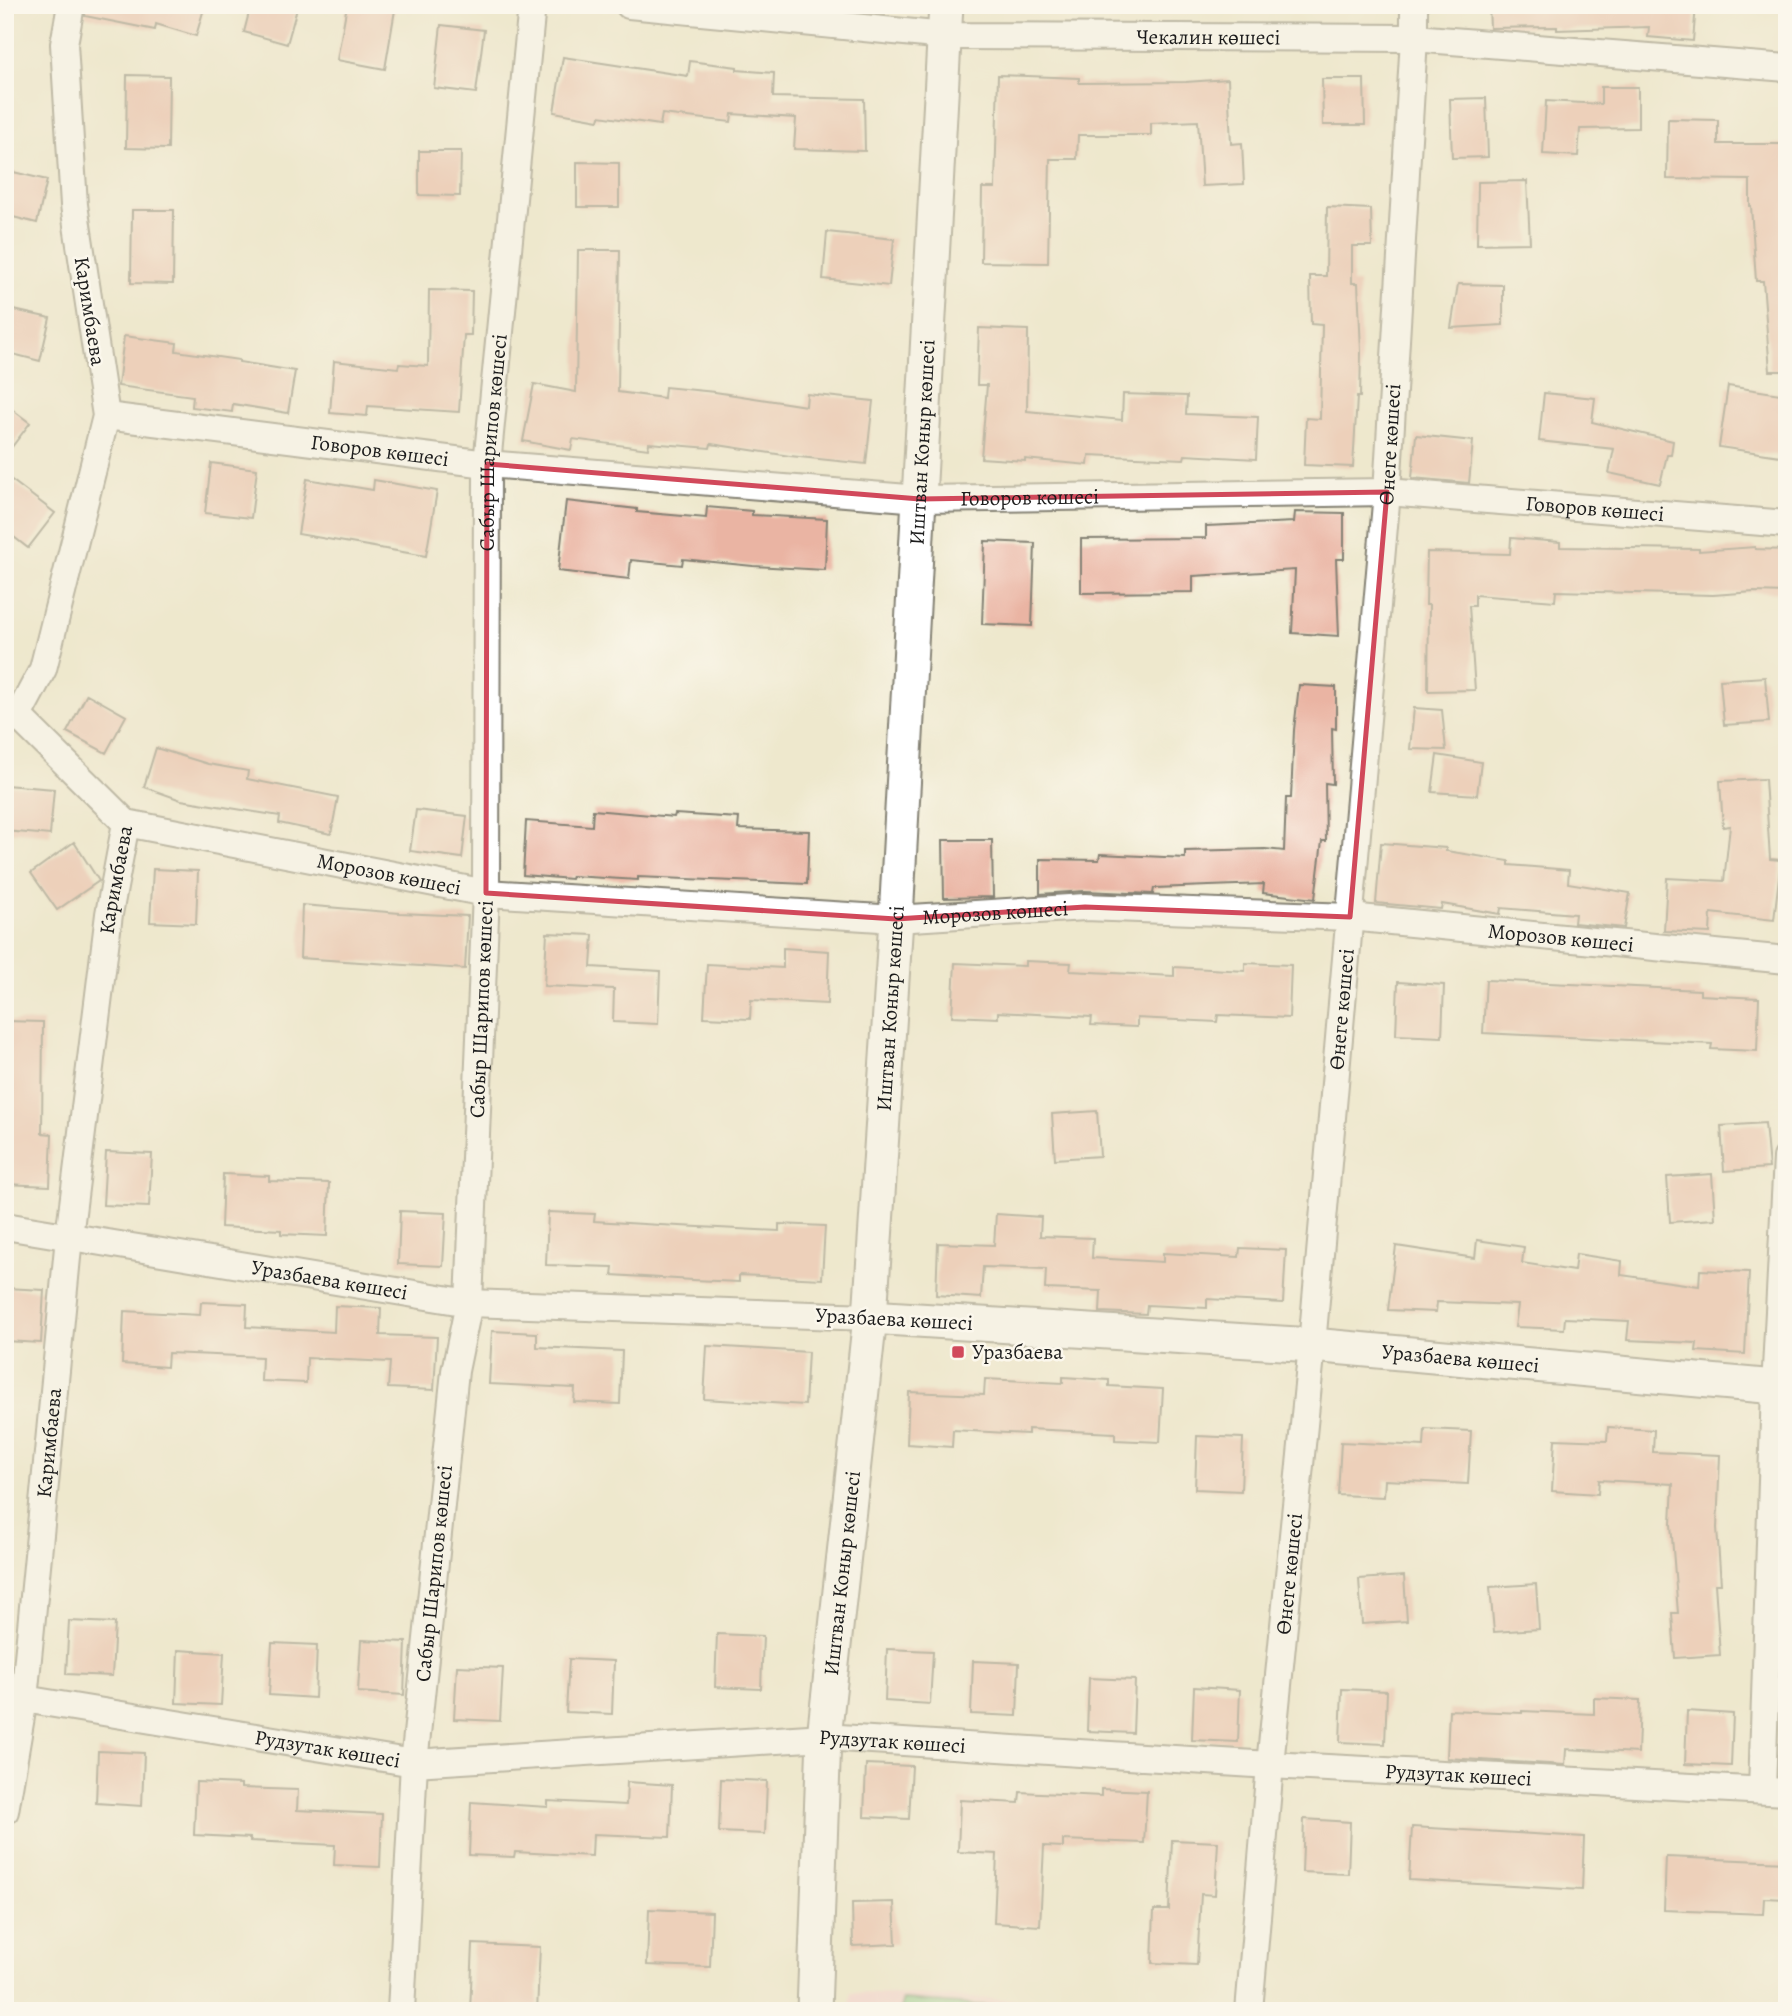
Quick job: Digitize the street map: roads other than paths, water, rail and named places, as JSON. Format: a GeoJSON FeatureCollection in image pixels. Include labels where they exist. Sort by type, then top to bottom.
{"type":"FeatureCollection","features":[{"type":"Feature","properties":{"kind":"street","name":"Каримбаева"},"geometry":{"type":"LineString","coordinates":[[5,1811],[15,1697],[69,1237],[109,914],[126,823],[12,713],[43,669],[107,416],[74,205],[64,44],[71,5]]}},
{"type":"Feature","properties":{"kind":"street","name":"Сабыр Шарипов көшесі"},"geometry":{"type":"LineString","coordinates":[[401,2011],[414,1763],[454,1371],[468,1303],[486,893],[487,464],[532,5]]}},
{"type":"Feature","properties":{"kind":"street","name":"Чекалин көшесі"},"geometry":{"type":"LineString","coordinates":[[629,5],[945,21],[1414,38],[1787,68]]}},
{"type":"Feature","properties":{"kind":"street","name":"Өнеге көшесі"},"geometry":{"type":"LineString","coordinates":[[1249,2011],[1270,1765],[1312,1345],[1387,492],[1415,5]]}},
{"type":"Feature","properties":{"kind":"street","name":"Иштван Коныр көшесі"},"geometry":{"type":"LineString","coordinates":[[814,2011],[824,1737],[870,1317],[897,919],[945,21]]}},
{"type":"Feature","properties":{"kind":"street","name":"Говоров көшесі"},"geometry":{"type":"LineString","coordinates":[[107,416],[487,464],[920,499],[1387,492],[1787,524]]}},
{"type":"Feature","properties":{"kind":"street","name":"Морозов көшесі"},"geometry":{"type":"LineString","coordinates":[[126,823],[486,893],[897,919],[1085,907],[1350,917],[1787,960]]}},
{"type":"Feature","properties":{"kind":"street"},"geometry":{"type":"LineString","coordinates":[[1774,1791],[1787,1158]]}},
{"type":"Feature","properties":{"kind":"street","name":"Уразбаева көшесі"},"geometry":{"type":"LineString","coordinates":[[5,1226],[468,1303],[870,1317],[1312,1345],[1781,1388]]}},
{"type":"Feature","properties":{"kind":"street","name":"Рудзутак көшесі"},"geometry":{"type":"LineString","coordinates":[[15,1697],[414,1763],[824,1737],[1270,1765],[1774,1791]]}},
{"type":"Feature","properties":{"kind":"place","name":"Уразбаева"},"geometry":{"type":"Point","coordinates":[958,1352]}}]}
